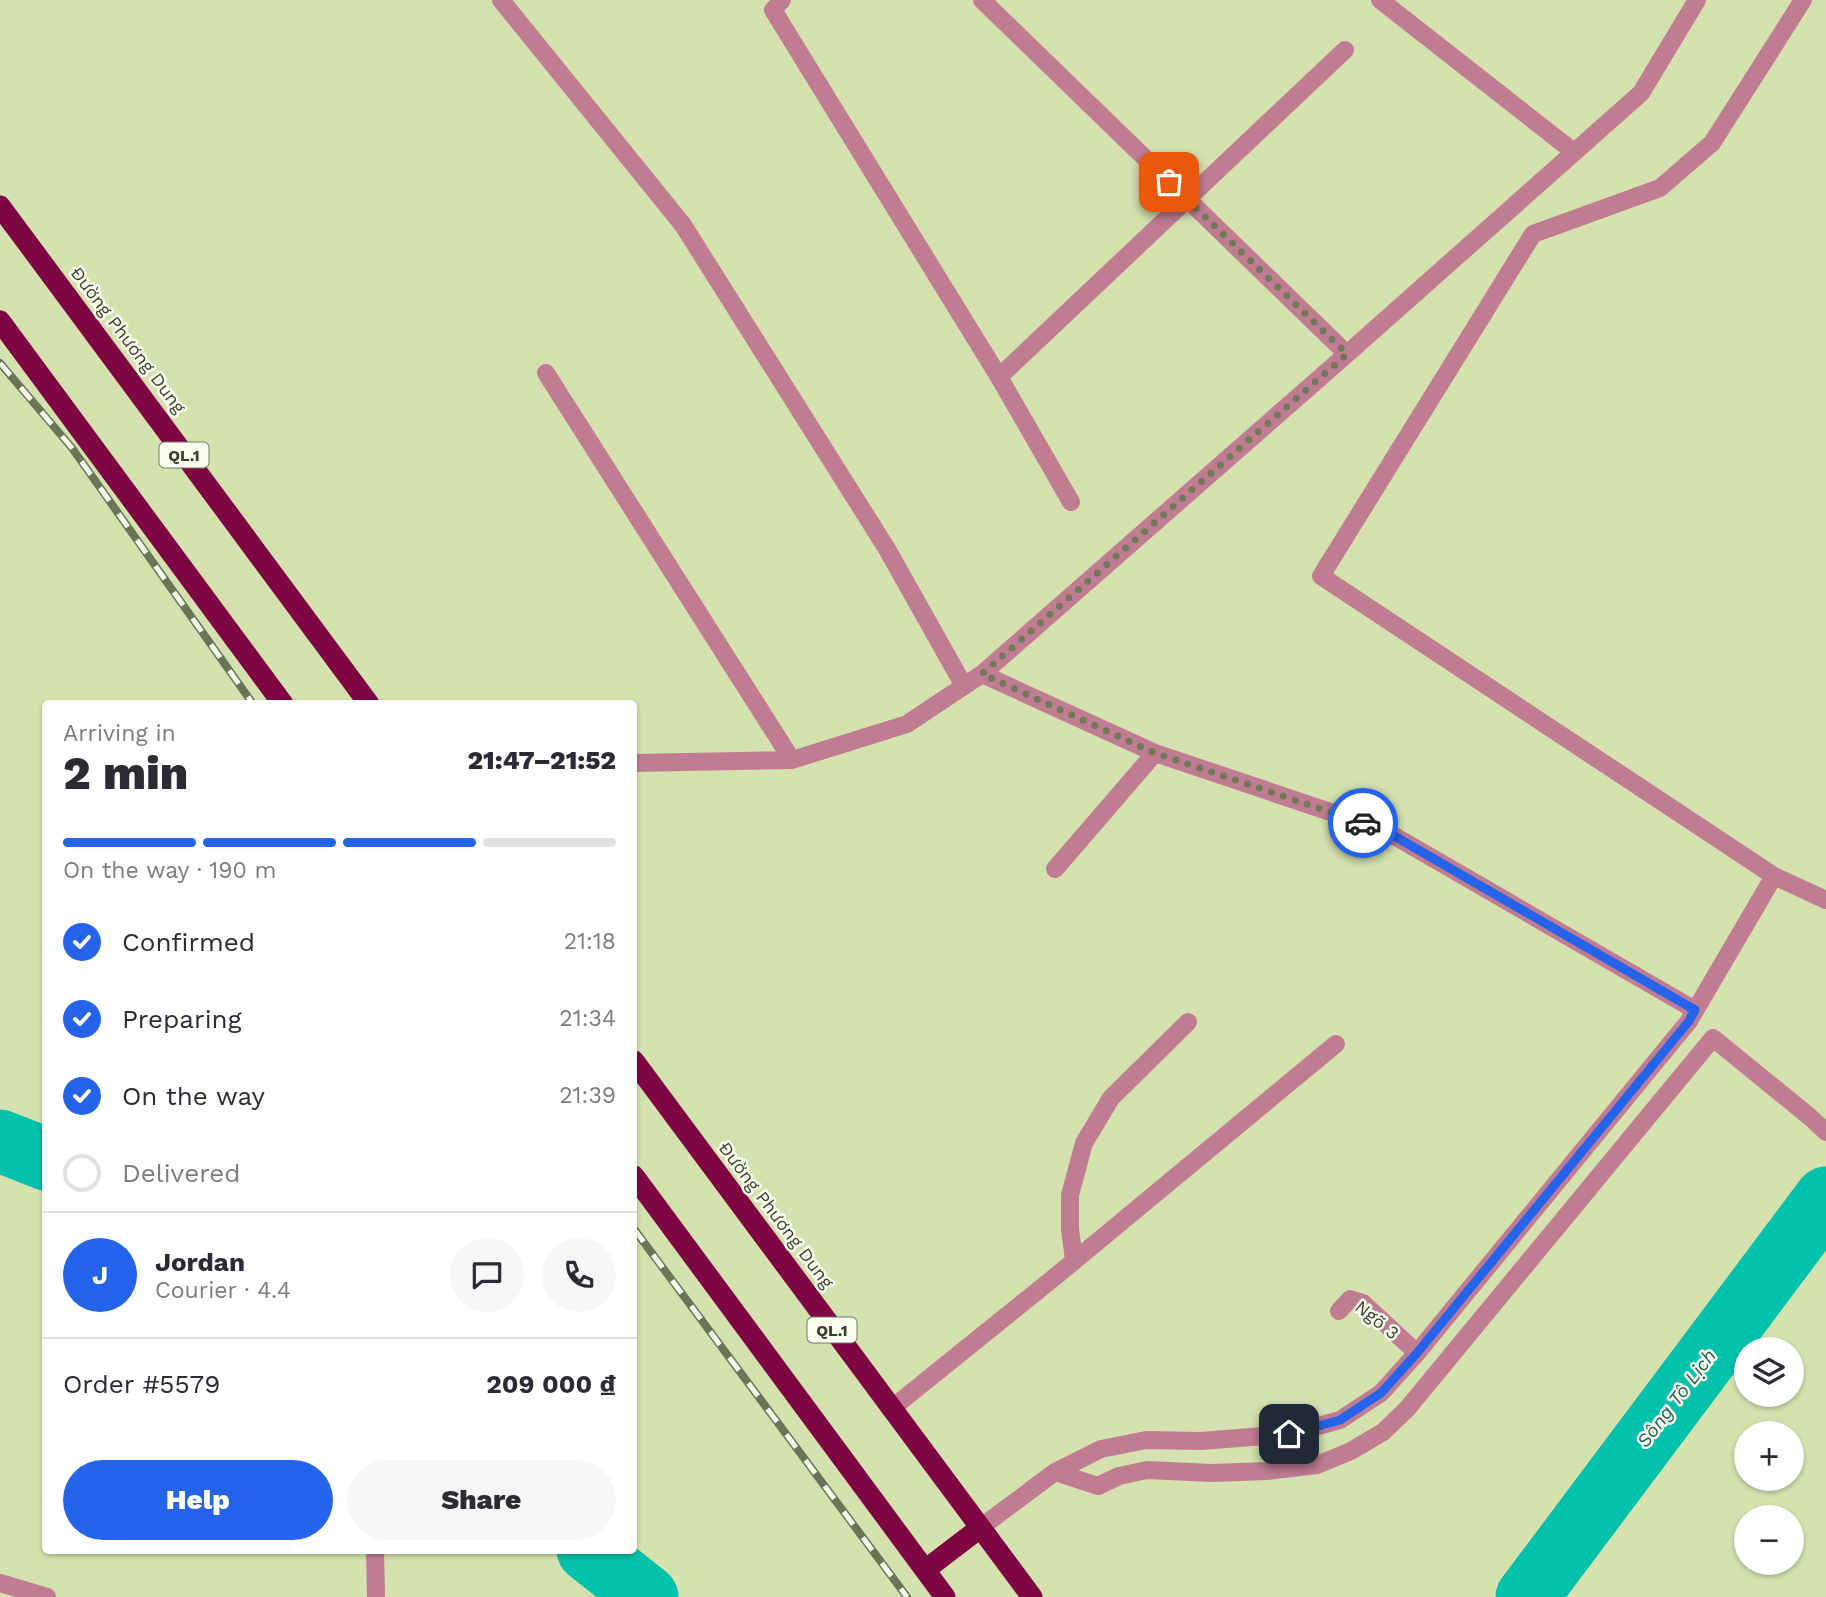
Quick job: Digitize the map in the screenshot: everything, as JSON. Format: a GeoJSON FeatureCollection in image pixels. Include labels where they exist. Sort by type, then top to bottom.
{"type":"FeatureCollection","features":[{"type":"Feature","properties":{"kind":"highway","name":"Đường Phương Dung"},"geometry":{"type":"LineString","coordinates":[[0,206],[366,700]]}},
{"type":"Feature","properties":{"kind":"highway"},"geometry":{"type":"LineString","coordinates":[[0,321],[280,700]]}},
{"type":"Feature","properties":{"kind":"highway","name":"Đường Phương Dung"},"geometry":{"type":"LineString","coordinates":[[637,1065],[1032,1597]]}},
{"type":"Feature","properties":{"kind":"highway"},"geometry":{"type":"LineString","coordinates":[[637,1181],[945,1597]]}},
{"type":"Feature","properties":{"kind":"highway"},"geometry":{"type":"LineString","coordinates":[[925,1570],[980,1528]]}},
{"type":"Feature","properties":{"kind":"street"},"geometry":{"type":"LineString","coordinates":[[501,0],[683,225],[887,549],[964,686]]}},
{"type":"Feature","properties":{"kind":"street"},"geometry":{"type":"LineString","coordinates":[[782,0],[773,10],[999,377],[1070,502]]}},
{"type":"Feature","properties":{"kind":"street"},"geometry":{"type":"LineString","coordinates":[[982,0],[1347,354]]}},
{"type":"Feature","properties":{"kind":"street"},"geometry":{"type":"LineString","coordinates":[[1380,0],[1574,152]]}},
{"type":"Feature","properties":{"kind":"street"},"geometry":{"type":"LineString","coordinates":[[637,763],[792,760],[907,724],[982,674],[1641,93],[1697,0]]}},
{"type":"Feature","properties":{"kind":"street"},"geometry":{"type":"LineString","coordinates":[[1803,0],[1712,143],[1660,188],[1532,234],[1321,576],[1774,876],[1826,900]]}},
{"type":"Feature","properties":{"kind":"street"},"geometry":{"type":"LineString","coordinates":[[999,377],[1345,50]]}},
{"type":"Feature","properties":{"kind":"street"},"geometry":{"type":"LineString","coordinates":[[546,373],[792,760]]}},
{"type":"Feature","properties":{"kind":"street"},"geometry":{"type":"LineString","coordinates":[[982,674],[1155,753],[1384,830],[1695,1010]]}},
{"type":"Feature","properties":{"kind":"street"},"geometry":{"type":"LineString","coordinates":[[1055,869],[1155,753]]}},
{"type":"Feature","properties":{"kind":"street"},"geometry":{"type":"LineString","coordinates":[[980,1528],[1055,1472],[1101,1449],[1146,1440],[1201,1441],[1289,1434],[1340,1420],[1381,1393],[1417,1353],[1689,1021],[1774,876]]}},
{"type":"Feature","properties":{"kind":"street"},"geometry":{"type":"LineString","coordinates":[[1074,1260],[1070,1195],[1083,1143],[1111,1098],[1188,1022]]}},
{"type":"Feature","properties":{"kind":"street"},"geometry":{"type":"LineString","coordinates":[[1055,1472],[1098,1486],[1119,1476],[1147,1470],[1212,1474],[1317,1465],[1351,1451],[1382,1432],[1407,1409],[1713,1038],[1826,1132]]}},
{"type":"Feature","properties":{"kind":"street"},"geometry":{"type":"LineString","coordinates":[[891,1409],[1336,1044]]}},
{"type":"Feature","properties":{"kind":"street","name":"Ngõ 3"},"geometry":{"type":"LineString","coordinates":[[1339,1311],[1350,1299],[1363,1303],[1417,1353]]}},
{"type":"Feature","properties":{"kind":"street"},"geometry":{"type":"LineString","coordinates":[[375,1554],[376,1597]]}},
{"type":"Feature","properties":{"kind":"street"},"geometry":{"type":"LineString","coordinates":[[0,1583],[47,1597]]}},
{"type":"Feature","properties":{"kind":"waterway","name":"Sông Tô Lịch"},"geometry":{"type":"LineString","coordinates":[[0,1141],[42,1157]]}},
{"type":"Feature","properties":{"kind":"waterway","name":"Sông Tô Lịch"},"geometry":{"type":"LineString","coordinates":[[1527,1597],[1826,1198]]}},
{"type":"Feature","properties":{"kind":"waterway","name":"Sông Tô Lịch"},"geometry":{"type":"LineString","coordinates":[[593,1554],[647,1597]]}},
{"type":"Feature","properties":{"kind":"railway"},"geometry":{"type":"LineString","coordinates":[[0,363],[72,448],[250,700]]}},
{"type":"Feature","properties":{"kind":"railway"},"geometry":{"type":"LineString","coordinates":[[637,1233],[907,1597]]}},
{"type":"Feature","properties":{"kind":"way so far"},"geometry":{"type":"LineString","coordinates":[[1169,182],[1347,354],[982,674],[1155,753],[1363,823]]}},
{"type":"Feature","properties":{"kind":"route"},"geometry":{"type":"LineString","coordinates":[[1289,1434],[1340,1420],[1381,1393],[1417,1353],[1689,1021],[1695,1010],[1384,830],[1363,823]]}}]}
